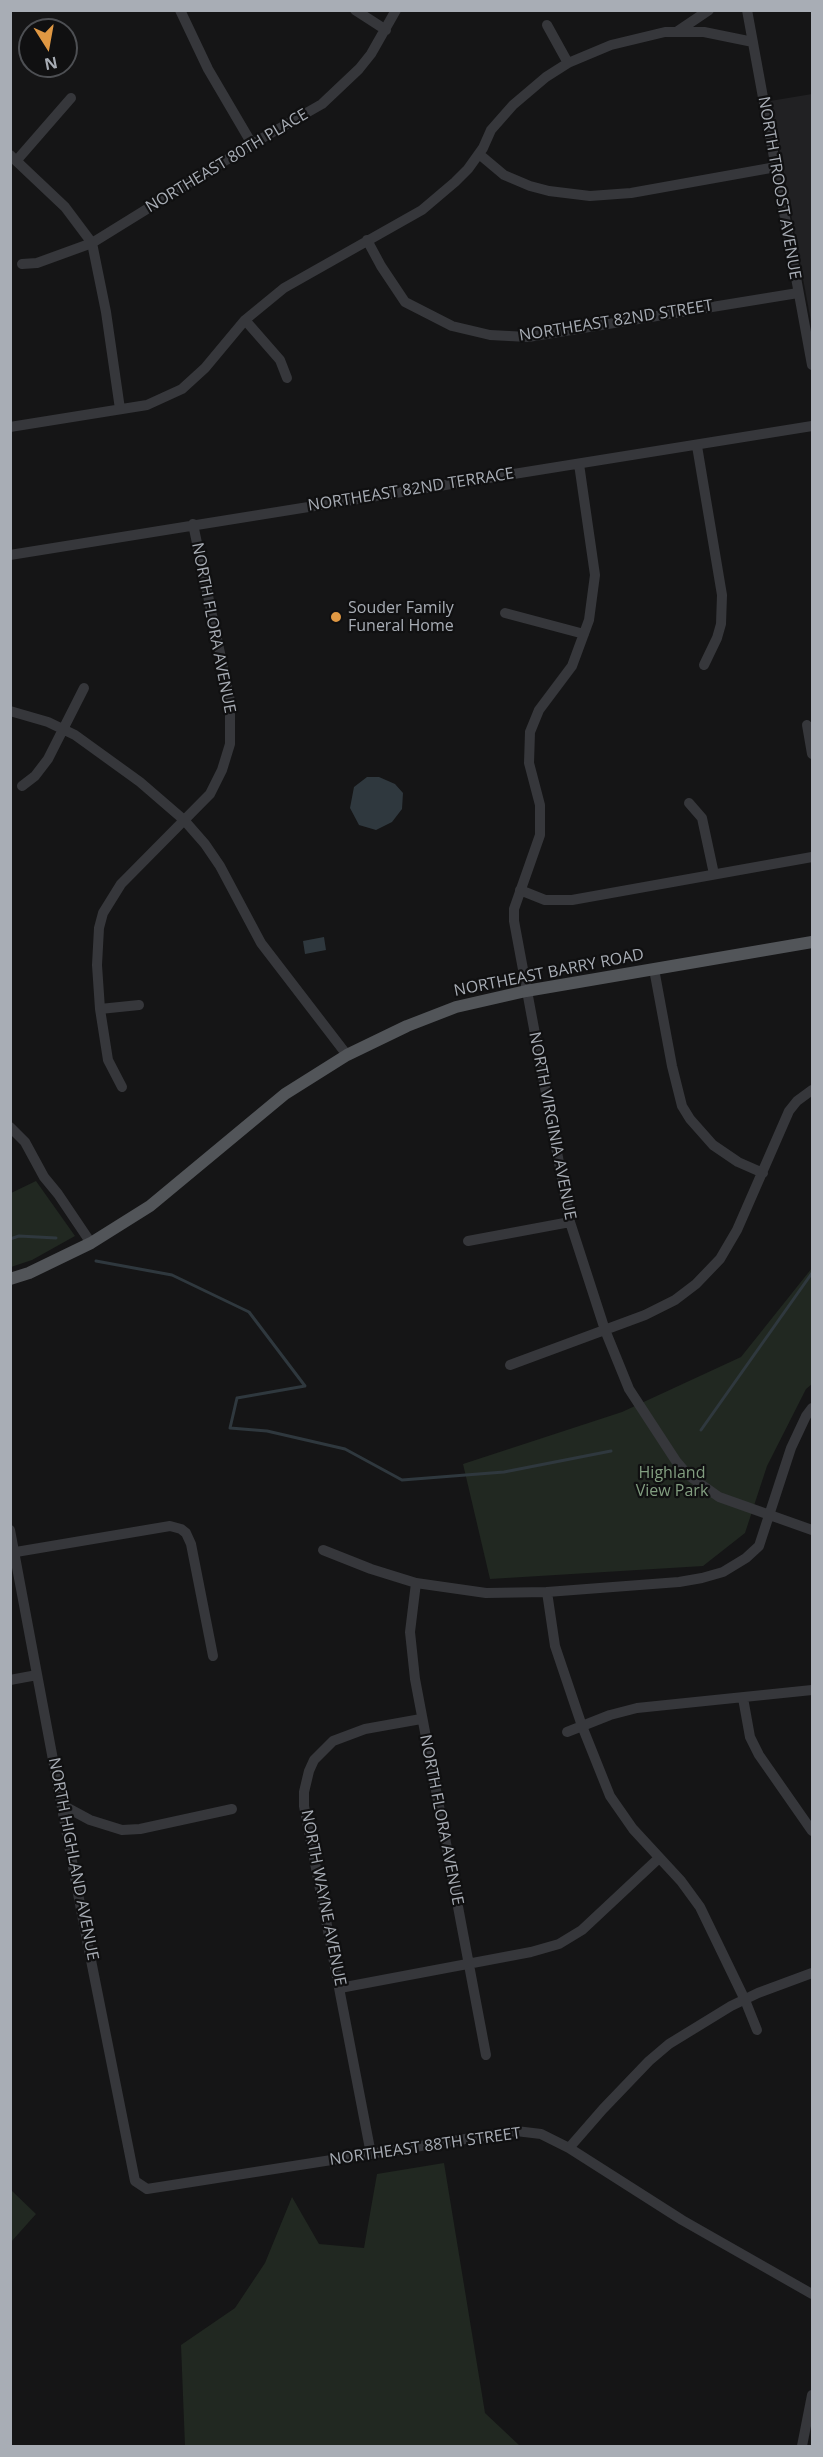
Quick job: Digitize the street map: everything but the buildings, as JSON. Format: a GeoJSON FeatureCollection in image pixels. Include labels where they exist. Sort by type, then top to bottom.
{"type":"FeatureCollection","features":[{"type":"Feature","properties":{"kind":"main road","name":"NORTHEAST BARRY ROAD"},"geometry":{"type":"LineString","coordinates":[[10,1279],[29,1273],[91,1243],[150,1206],[285,1094],[347,1055],[407,1026],[456,1007],[526,991],[813,942]]}},
{"type":"Feature","properties":{"kind":"street"},"geometry":{"type":"LineString","coordinates":[[180,10],[208,69],[252,144]]}},
{"type":"Feature","properties":{"kind":"street"},"geometry":{"type":"LineString","coordinates":[[355,10],[386,30]]}},
{"type":"Feature","properties":{"kind":"street","name":"NORTHEAST 80TH PLACE"},"geometry":{"type":"LineString","coordinates":[[22,264],[37,263],[92,243],[327,100],[359,69],[386,30],[396,10]]}},
{"type":"Feature","properties":{"kind":"street"},"geometry":{"type":"LineString","coordinates":[[678,31],[709,10]]}},
{"type":"Feature","properties":{"kind":"street","name":"NORTH TROOST AVENUE"},"geometry":{"type":"LineString","coordinates":[[747,10],[813,365]]}},
{"type":"Feature","properties":{"kind":"street"},"geometry":{"type":"LineString","coordinates":[[547,25],[568,63]]}},
{"type":"Feature","properties":{"kind":"street"},"geometry":{"type":"LineString","coordinates":[[10,427],[120,410],[162,400],[182,389],[205,368],[245,320],[284,288],[422,210],[468,170],[491,130],[513,105],[546,77],[568,63],[621,42],[678,31],[704,32],[753,42]]}},
{"type":"Feature","properties":{"kind":"street"},"geometry":{"type":"LineString","coordinates":[[71,98],[14,157],[70,213],[92,243],[106,312],[120,410]]}},
{"type":"Feature","properties":{"kind":"street"},"geometry":{"type":"LineString","coordinates":[[479,154],[504,175],[530,186],[549,191],[590,196],[631,193],[776,167]]}},
{"type":"Feature","properties":{"kind":"street","name":"NORTHEAST 82ND STREET"},"geometry":{"type":"LineString","coordinates":[[367,240],[405,302],[452,326],[490,335],[528,337],[798,293]]}},
{"type":"Feature","properties":{"kind":"street"},"geometry":{"type":"LineString","coordinates":[[245,320],[280,360],[287,378]]}},
{"type":"Feature","properties":{"kind":"street","name":"NORTHEAST 82ND TERRACE"},"geometry":{"type":"LineString","coordinates":[[10,555],[813,426]]}},
{"type":"Feature","properties":{"kind":"street"},"geometry":{"type":"LineString","coordinates":[[697,446],[722,610],[717,638],[704,664]]}},
{"type":"Feature","properties":{"kind":"street","name":"NORTH VIRGINIA AVENUE"},"geometry":{"type":"LineString","coordinates":[[579,464],[595,575],[589,620],[572,666],[539,710],[530,732],[529,763],[542,820],[537,848],[514,909],[526,991],[570,1222],[604,1330],[629,1389],[676,1461],[688,1475],[719,1497],[813,1530]]}},
{"type":"Feature","properties":{"kind":"street","name":"NORTH FLORA AVENUE"},"geometry":{"type":"LineString","coordinates":[[122,1087],[108,1060],[100,1009],[97,964],[99,928],[103,913],[121,884],[205,800],[217,782],[227,756],[231,731],[230,701],[193,524]]}},
{"type":"Feature","properties":{"kind":"street"},"geometry":{"type":"LineString","coordinates":[[505,613],[584,634]]}},
{"type":"Feature","properties":{"kind":"street"},"geometry":{"type":"LineString","coordinates":[[22,786],[35,776],[48,759],[84,688]]}},
{"type":"Feature","properties":{"kind":"street"},"geometry":{"type":"LineString","coordinates":[[10,711],[62,728],[97,750],[184,820],[220,866],[261,943],[347,1055]]}},
{"type":"Feature","properties":{"kind":"street"},"geometry":{"type":"LineString","coordinates":[[807,725],[813,754]]}},
{"type":"Feature","properties":{"kind":"street"},"geometry":{"type":"LineString","coordinates":[[689,803],[702,818],[714,874]]}},
{"type":"Feature","properties":{"kind":"street"},"geometry":{"type":"LineString","coordinates":[[520,890],[545,900],[572,900],[813,857]]}},
{"type":"Feature","properties":{"kind":"street"},"geometry":{"type":"LineString","coordinates":[[654,969],[682,1106],[690,1119],[713,1145],[738,1162],[763,1173]]}},
{"type":"Feature","properties":{"kind":"street"},"geometry":{"type":"LineString","coordinates":[[100,1009],[139,1005]]}},
{"type":"Feature","properties":{"kind":"street"},"geometry":{"type":"LineString","coordinates":[[510,1365],[660,1309],[687,1293],[708,1272],[734,1236],[789,1111],[797,1101],[813,1090]]}},
{"type":"Feature","properties":{"kind":"street"},"geometry":{"type":"LineString","coordinates":[[10,1126],[25,1142],[44,1177],[91,1243]]}},
{"type":"Feature","properties":{"kind":"street"},"geometry":{"type":"LineString","coordinates":[[468,1241],[570,1222]]}},
{"type":"Feature","properties":{"kind":"street"},"geometry":{"type":"LineString","coordinates":[[323,1550],[371,1569],[416,1583],[486,1593],[547,1592],[679,1582],[723,1572],[746,1558],[759,1546],[791,1448],[806,1416],[813,1408]]}},
{"type":"Feature","properties":{"kind":"street"},"geometry":{"type":"LineString","coordinates":[[13,1552],[170,1526],[181,1529],[186,1533],[191,1544],[213,1656]]}},
{"type":"Feature","properties":{"kind":"street","name":"NORTH HIGHLAND AVENUE"},"geometry":{"type":"LineString","coordinates":[[10,1530],[132,2170],[135,2181],[140,2186]]}},
{"type":"Feature","properties":{"kind":"street","name":"NORTH FLORA AVENUE"},"geometry":{"type":"LineString","coordinates":[[416,1583],[410,1632],[421,1719],[486,2055]]}},
{"type":"Feature","properties":{"kind":"street"},"geometry":{"type":"LineString","coordinates":[[547,1592],[555,1646],[602,1777],[620,1813],[681,1881],[700,1907],[745,2000],[757,2031]]}},
{"type":"Feature","properties":{"kind":"street"},"geometry":{"type":"LineString","coordinates":[[10,1680],[38,1675]]}},
{"type":"Feature","properties":{"kind":"street"},"geometry":{"type":"LineString","coordinates":[[567,1732],[637,1708],[813,1690]]}},
{"type":"Feature","properties":{"kind":"street"},"geometry":{"type":"LineString","coordinates":[[743,1698],[750,1737],[759,1755],[813,1831]]}},
{"type":"Feature","properties":{"kind":"street","name":"NORTH WAYNE AVENUE"},"geometry":{"type":"LineString","coordinates":[[371,2154],[304,1806],[305,1781],[314,1760],[333,1741],[365,1729],[421,1719]]}},
{"type":"Feature","properties":{"kind":"street"},"geometry":{"type":"LineString","coordinates":[[64,1806],[90,1820],[122,1830],[140,1829],[232,1809]]}},
{"type":"Feature","properties":{"kind":"street"},"geometry":{"type":"LineString","coordinates":[[340,1988],[531,1953],[572,1937],[659,1858]]}},
{"type":"Feature","properties":{"kind":"street"},"geometry":{"type":"LineString","coordinates":[[569,2148],[603,2109],[669,2044],[716,2014],[813,1973]]}},
{"type":"Feature","properties":{"kind":"street","name":"NORTHEAST 88TH STREET"},"geometry":{"type":"LineString","coordinates":[[140,2186],[147,2189],[184,2184],[516,2131],[541,2134],[569,2148],[682,2220],[813,2294]]}},
{"type":"Feature","properties":{"kind":"street"},"geometry":{"type":"LineString","coordinates":[[802,2446],[813,2394]]}},
{"type":"Feature","properties":{"kind":"shaded area"},"geometry":{"type":"Polygon","coordinates":[[[812,94],[812,327],[770,101],[812,94]]]}},
{"type":"Feature","properties":{"kind":"shaded area"},"geometry":{"type":"Polygon","coordinates":[[[367,777],[379,777],[395,784],[403,793],[402,809],[392,822],[376,830],[359,825],[350,808],[354,787],[367,777]]]}},
{"type":"Feature","properties":{"kind":"shaded area"},"geometry":{"type":"Polygon","coordinates":[[[324,937],[326,950],[305,954],[303,941],[324,937]]]}},
{"type":"Feature","properties":{"kind":"green space"},"geometry":{"type":"Polygon","coordinates":[[[36,1181],[75,1236],[32,1260],[11,1267],[11,1193],[36,1181]]]}},
{"type":"Feature","properties":{"kind":"green space","name":"Highland View Park"},"geometry":{"type":"Polygon","coordinates":[[[812,1268],[812,1384],[806,1389],[767,1466],[745,1533],[703,1566],[490,1579],[463,1464],[622,1412],[741,1357],[812,1268]]]}},
{"type":"Feature","properties":{"kind":"green space"},"geometry":{"type":"Polygon","coordinates":[[[444,2163],[485,2413],[520,2446],[185,2446],[181,2345],[235,2308],[265,2263],[292,2197],[319,2244],[364,2248],[377,2174],[444,2163]]]}},
{"type":"Feature","properties":{"kind":"green space"},"geometry":{"type":"Polygon","coordinates":[[[11,2190],[36,2214],[10,2242],[11,2190]]]}},
{"type":"Feature","properties":{"kind":"waterway"},"geometry":{"type":"LineString","coordinates":[[10,1239],[19,1236],[56,1238]]}},
{"type":"Feature","properties":{"kind":"waterway"},"geometry":{"type":"LineString","coordinates":[[96,1261],[172,1275],[249,1312],[305,1386],[237,1398],[230,1428],[267,1431],[345,1449],[402,1480],[504,1472],[611,1451]]}},
{"type":"Feature","properties":{"kind":"waterway"},"geometry":{"type":"LineString","coordinates":[[701,1430],[812,1273]]}},
{"type":"Feature","properties":{"kind":"place","name":"Souder Family Funeral Home"},"geometry":{"type":"Point","coordinates":[336,617]}}]}
